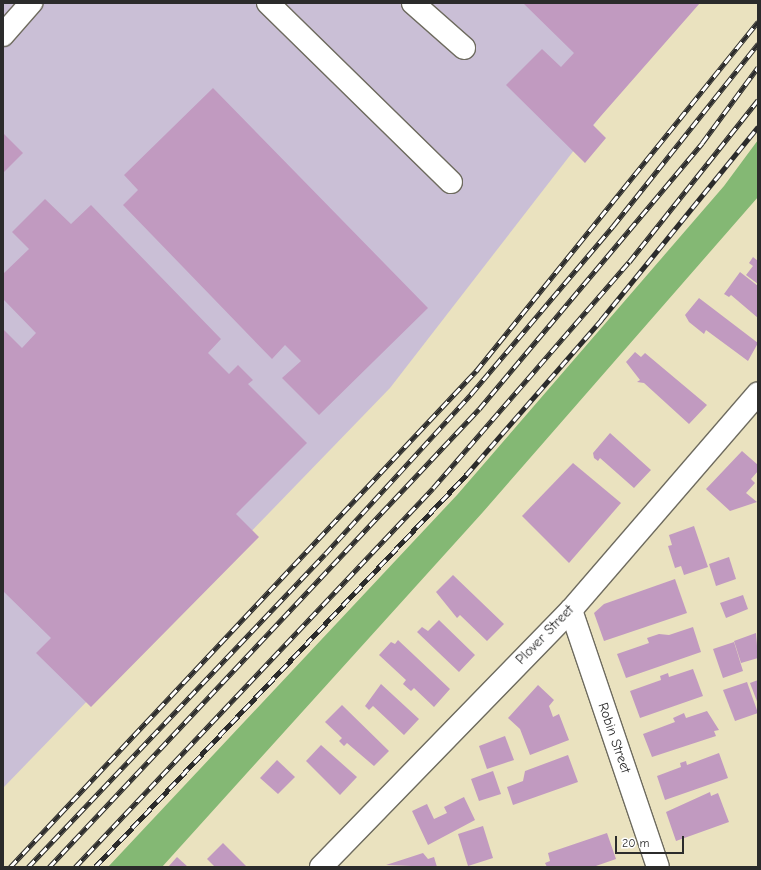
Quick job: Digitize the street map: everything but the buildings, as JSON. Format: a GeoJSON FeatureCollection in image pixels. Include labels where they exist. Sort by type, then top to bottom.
{"type":"FeatureCollection","features":[{"type":"Feature","properties":{"kind":"street"},"geometry":{"type":"LineString","coordinates":[[3,35],[31,3]]}},
{"type":"Feature","properties":{"kind":"street"},"geometry":{"type":"LineString","coordinates":[[268,3],[451,182]]}},
{"type":"Feature","properties":{"kind":"street"},"geometry":{"type":"LineString","coordinates":[[413,3],[464,48]]}},
{"type":"Feature","properties":{"kind":"street","name":"Plover Street"},"geometry":{"type":"LineString","coordinates":[[333,862],[571,610],[758,393]]}},
{"type":"Feature","properties":{"kind":"street","name":"Robin Street"},"geometry":{"type":"LineString","coordinates":[[571,610],[658,867]]}},
{"type":"Feature","properties":{"kind":"shaded area"},"geometry":{"type":"Polygon","coordinates":[[[3,3],[688,3],[390,388],[3,788],[3,3]]]}},
{"type":"Feature","properties":{"kind":"green space"},"geometry":{"type":"Polygon","coordinates":[[[758,140],[758,197],[483,512],[162,867],[108,867],[457,495],[724,186],[758,140]]]}},
{"type":"Feature","properties":{"kind":"railway"},"geometry":{"type":"LineString","coordinates":[[10,867],[476,371],[758,21]]}},
{"type":"Feature","properties":{"kind":"railway"},"geometry":{"type":"LineString","coordinates":[[28,867],[325,554],[471,394],[613,226],[758,44]]}},
{"type":"Feature","properties":{"kind":"railway"},"geometry":{"type":"LineString","coordinates":[[49,867],[479,409],[702,143],[758,67]]}},
{"type":"Feature","properties":{"kind":"railway"},"geometry":{"type":"LineString","coordinates":[[75,867],[433,488],[629,262],[758,100]]}},
{"type":"Feature","properties":{"kind":"railway"},"geometry":{"type":"LineString","coordinates":[[95,867],[466,475],[601,320],[758,127]]}}]}
